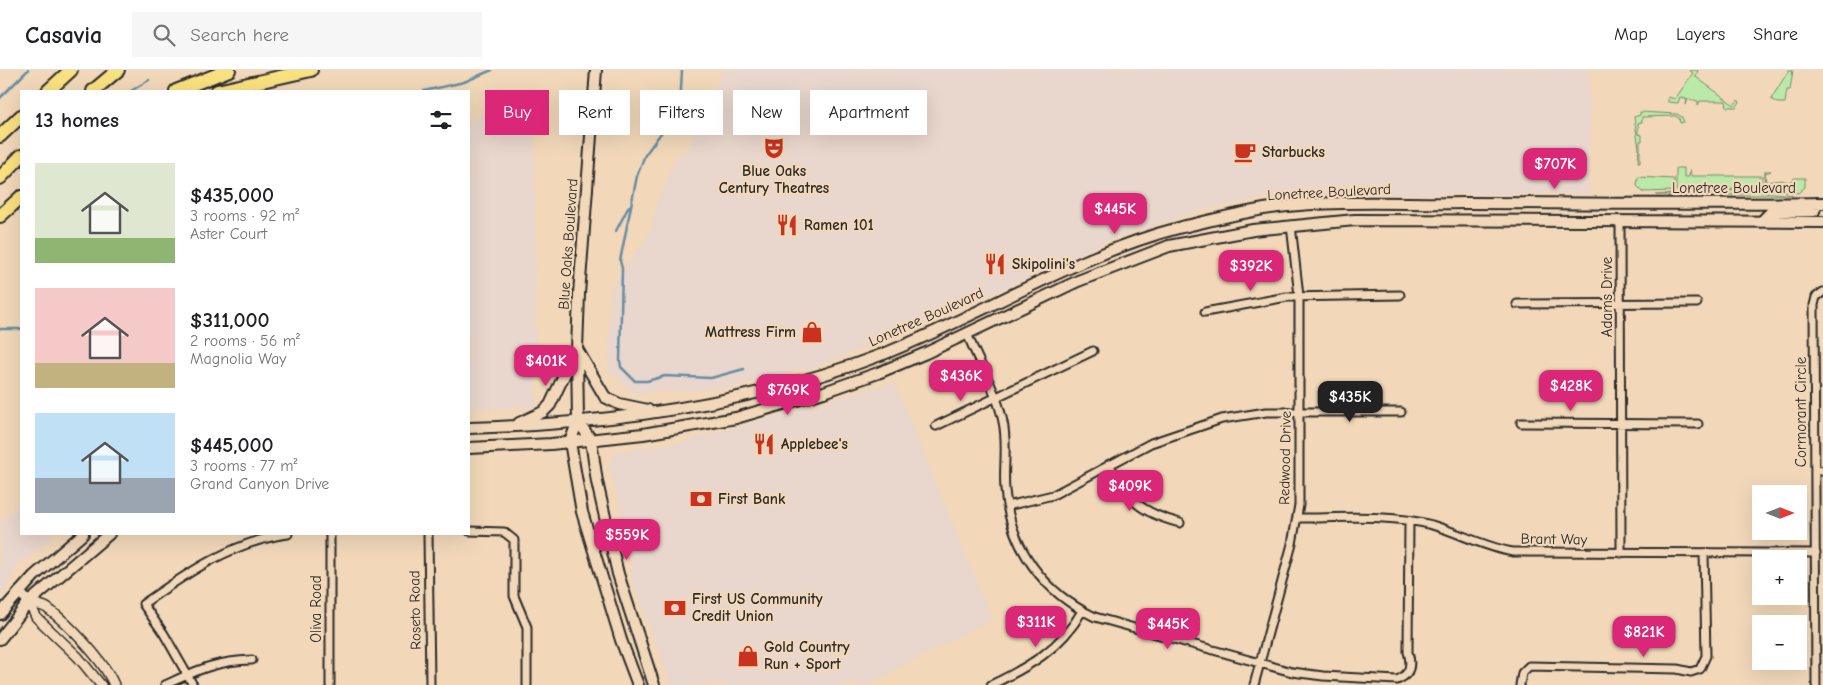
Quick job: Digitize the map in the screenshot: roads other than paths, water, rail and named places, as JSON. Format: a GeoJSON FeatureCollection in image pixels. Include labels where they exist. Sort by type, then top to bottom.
{"type":"FeatureCollection","features":[{"type":"Feature","properties":{"kind":"highway"},"geometry":{"type":"LineString","coordinates":[[49,90],[71,70]]}},
{"type":"Feature","properties":{"kind":"highway"},"geometry":{"type":"LineString","coordinates":[[94,90],[118,70]]}},
{"type":"Feature","properties":{"kind":"highway"},"geometry":{"type":"LineString","coordinates":[[179,90],[229,70]]}},
{"type":"Feature","properties":{"kind":"highway"},"geometry":{"type":"LineString","coordinates":[[221,90],[311,70]]}},
{"type":"Feature","properties":{"kind":"highway"},"geometry":{"type":"LineString","coordinates":[[0,136],[20,117]]}},
{"type":"Feature","properties":{"kind":"highway"},"geometry":{"type":"LineString","coordinates":[[0,178],[20,157]]}},
{"type":"Feature","properties":{"kind":"highway"},"geometry":{"type":"LineString","coordinates":[[0,216],[20,198]]}},
{"type":"Feature","properties":{"kind":"main road","name":"Blue Oaks Boulevard"},"geometry":{"type":"LineString","coordinates":[[570,442],[578,421],[577,349],[581,252],[596,70]]}},
{"type":"Feature","properties":{"kind":"main road"},"geometry":{"type":"LineString","coordinates":[[1620,221],[1621,203]]}},
{"type":"Feature","properties":{"kind":"main road","name":"Lonetree Boulevard"},"geometry":{"type":"LineString","coordinates":[[470,428],[578,421],[658,412],[765,392],[798,383],[890,351],[1050,275],[1111,250],[1184,227],[1243,213],[1288,206],[1820,203]]}},
{"type":"Feature","properties":{"kind":"main road","name":"Lonetree Boulevard"},"geometry":{"type":"LineString","coordinates":[[1761,222],[1771,212],[1814,211],[1820,203]]}},
{"type":"Feature","properties":{"kind":"main road"},"geometry":{"type":"LineString","coordinates":[[1288,206],[1291,225]]}},
{"type":"Feature","properties":{"kind":"main road","name":"Lonetree Boulevard"},"geometry":{"type":"LineString","coordinates":[[470,448],[570,442],[682,429],[753,413],[878,373],[1078,281],[1170,246],[1253,230],[1291,225],[1364,220],[1823,222]]}},
{"type":"Feature","properties":{"kind":"main road"},"geometry":{"type":"LineString","coordinates":[[959,319],[967,333]]}},
{"type":"Feature","properties":{"kind":"main road"},"geometry":{"type":"LineString","coordinates":[[577,349],[600,391],[608,400],[658,412]]}},
{"type":"Feature","properties":{"kind":"main road"},"geometry":{"type":"LineString","coordinates":[[514,425],[543,412],[550,405],[577,349]]}},
{"type":"Feature","properties":{"kind":"main road"},"geometry":{"type":"LineString","coordinates":[[578,421],[591,440],[597,482],[618,574],[654,685]]}},
{"type":"Feature","properties":{"kind":"main road"},"geometry":{"type":"LineString","coordinates":[[570,442],[582,512],[621,640],[638,685]]}},
{"type":"Feature","properties":{"kind":"main road"},"geometry":{"type":"LineString","coordinates":[[0,614],[50,561],[81,535]]}},
{"type":"Feature","properties":{"kind":"main road"},"geometry":{"type":"LineString","coordinates":[[0,639],[29,602],[108,535]]}},
{"type":"Feature","properties":{"kind":"street","name":"Adams Drive"},"geometry":{"type":"LineString","coordinates":[[1620,221],[1622,553]]}},
{"type":"Feature","properties":{"kind":"street","name":"Redwood Drive"},"geometry":{"type":"LineString","coordinates":[[1254,685],[1298,518],[1300,485],[1299,296],[1291,225]]}},
{"type":"Feature","properties":{"kind":"street","name":"Cormorant Circle"},"geometry":{"type":"LineString","coordinates":[[1816,685],[1814,305],[1816,297],[1823,292]]}},
{"type":"Feature","properties":{"kind":"street"},"geometry":{"type":"LineString","coordinates":[[1205,312],[1299,296],[1400,295]]}},
{"type":"Feature","properties":{"kind":"street"},"geometry":{"type":"LineString","coordinates":[[1517,304],[1697,304]]}},
{"type":"Feature","properties":{"kind":"street"},"geometry":{"type":"LineString","coordinates":[[967,333],[996,397],[1005,434],[1007,506],[1017,540],[1033,568],[1052,590],[1082,611],[1118,625],[1259,663],[1323,676],[1383,678],[1394,681],[1405,676],[1410,665],[1408,652],[1409,521]]}},
{"type":"Feature","properties":{"kind":"street"},"geometry":{"type":"LineString","coordinates":[[936,426],[1093,351]]}},
{"type":"Feature","properties":{"kind":"street"},"geometry":{"type":"LineString","coordinates":[[1007,506],[1053,495],[1151,443],[1222,419],[1253,413],[1401,412]]}},
{"type":"Feature","properties":{"kind":"street"},"geometry":{"type":"LineString","coordinates":[[1521,423],[1698,424]]}},
{"type":"Feature","properties":{"kind":"street"},"geometry":{"type":"LineString","coordinates":[[1109,464],[1126,492],[1139,506],[1153,516],[1180,523]]}},
{"type":"Feature","properties":{"kind":"street"},"geometry":{"type":"LineString","coordinates":[[1815,470],[1823,471]]}},
{"type":"Feature","properties":{"kind":"street","name":"Brant Way"},"geometry":{"type":"LineString","coordinates":[[1298,518],[1409,521],[1439,528],[1476,542],[1512,552],[1816,552]]}},
{"type":"Feature","properties":{"kind":"street"},"geometry":{"type":"LineString","coordinates":[[470,531],[504,532],[514,540],[514,596],[527,627],[527,685]]}},
{"type":"Feature","properties":{"kind":"street"},"geometry":{"type":"LineString","coordinates":[[193,685],[188,674],[143,604],[182,577],[228,552],[262,536],[275,535]]}},
{"type":"Feature","properties":{"kind":"street","name":"Oliva Road"},"geometry":{"type":"LineString","coordinates":[[330,535],[330,685]]}},
{"type":"Feature","properties":{"kind":"street","name":"Roseto Road"},"geometry":{"type":"LineString","coordinates":[[428,535],[430,685]]}},
{"type":"Feature","properties":{"kind":"street"},"geometry":{"type":"LineString","coordinates":[[1520,685],[1520,676],[1524,670],[1535,666],[1677,669],[1691,672],[1700,669],[1706,656],[1704,553]]}},
{"type":"Feature","properties":{"kind":"street"},"geometry":{"type":"LineString","coordinates":[[19,592],[29,602],[36,617],[78,657],[101,685]]}},
{"type":"Feature","properties":{"kind":"street"},"geometry":{"type":"LineString","coordinates":[[29,602],[46,607],[74,634],[100,660],[114,685]]}},
{"type":"Feature","properties":{"kind":"street"},"geometry":{"type":"LineString","coordinates":[[991,685],[1023,669],[1046,654],[1068,633],[1082,611]]}},
{"type":"Feature","properties":{"kind":"street"},"geometry":{"type":"LineString","coordinates":[[165,685],[216,663],[252,660]]}},
{"type":"Feature","properties":{"kind":"waterway"},"geometry":{"type":"LineString","coordinates":[[0,98],[28,70]]}},
{"type":"Feature","properties":{"kind":"waterway"},"geometry":{"type":"LineString","coordinates":[[428,90],[464,82],[492,70]]}},
{"type":"Feature","properties":{"kind":"waterway"},"geometry":{"type":"LineString","coordinates":[[682,70],[680,107],[645,155],[637,176],[620,261],[622,268],[621,367],[635,381],[647,381],[665,376],[711,378],[744,369]]}},
{"type":"Feature","properties":{"kind":"waterway"},"geometry":{"type":"LineString","coordinates":[[133,90],[149,80]]}},
{"type":"Feature","properties":{"kind":"waterway"},"geometry":{"type":"LineString","coordinates":[[616,231],[629,206]]}},
{"type":"Feature","properties":{"kind":"waterway"},"geometry":{"type":"LineString","coordinates":[[0,329],[20,329]]}},
{"type":"Feature","properties":{"kind":"place","name":"Blue Oaks Century Theatres"},"geometry":{"type":"Point","coordinates":[774,148]}},
{"type":"Feature","properties":{"kind":"place","name":"Starbucks"},"geometry":{"type":"Point","coordinates":[1245,152]}},
{"type":"Feature","properties":{"kind":"place","name":"Ramen 101"},"geometry":{"type":"Point","coordinates":[787,225]}},
{"type":"Feature","properties":{"kind":"place","name":"Skipolini's"},"geometry":{"type":"Point","coordinates":[995,264]}},
{"type":"Feature","properties":{"kind":"place","name":"Mattress Firm"},"geometry":{"type":"Point","coordinates":[812,332]}},
{"type":"Feature","properties":{"kind":"place","name":"Applebee's"},"geometry":{"type":"Point","coordinates":[764,444]}},
{"type":"Feature","properties":{"kind":"place","name":"First Bank"},"geometry":{"type":"Point","coordinates":[701,499]}},
{"type":"Feature","properties":{"kind":"place","name":"First US Community Credit Union"},"geometry":{"type":"Point","coordinates":[675,608]}},
{"type":"Feature","properties":{"kind":"place","name":"Gold Country Run + Sport"},"geometry":{"type":"Point","coordinates":[748,656]}}]}
